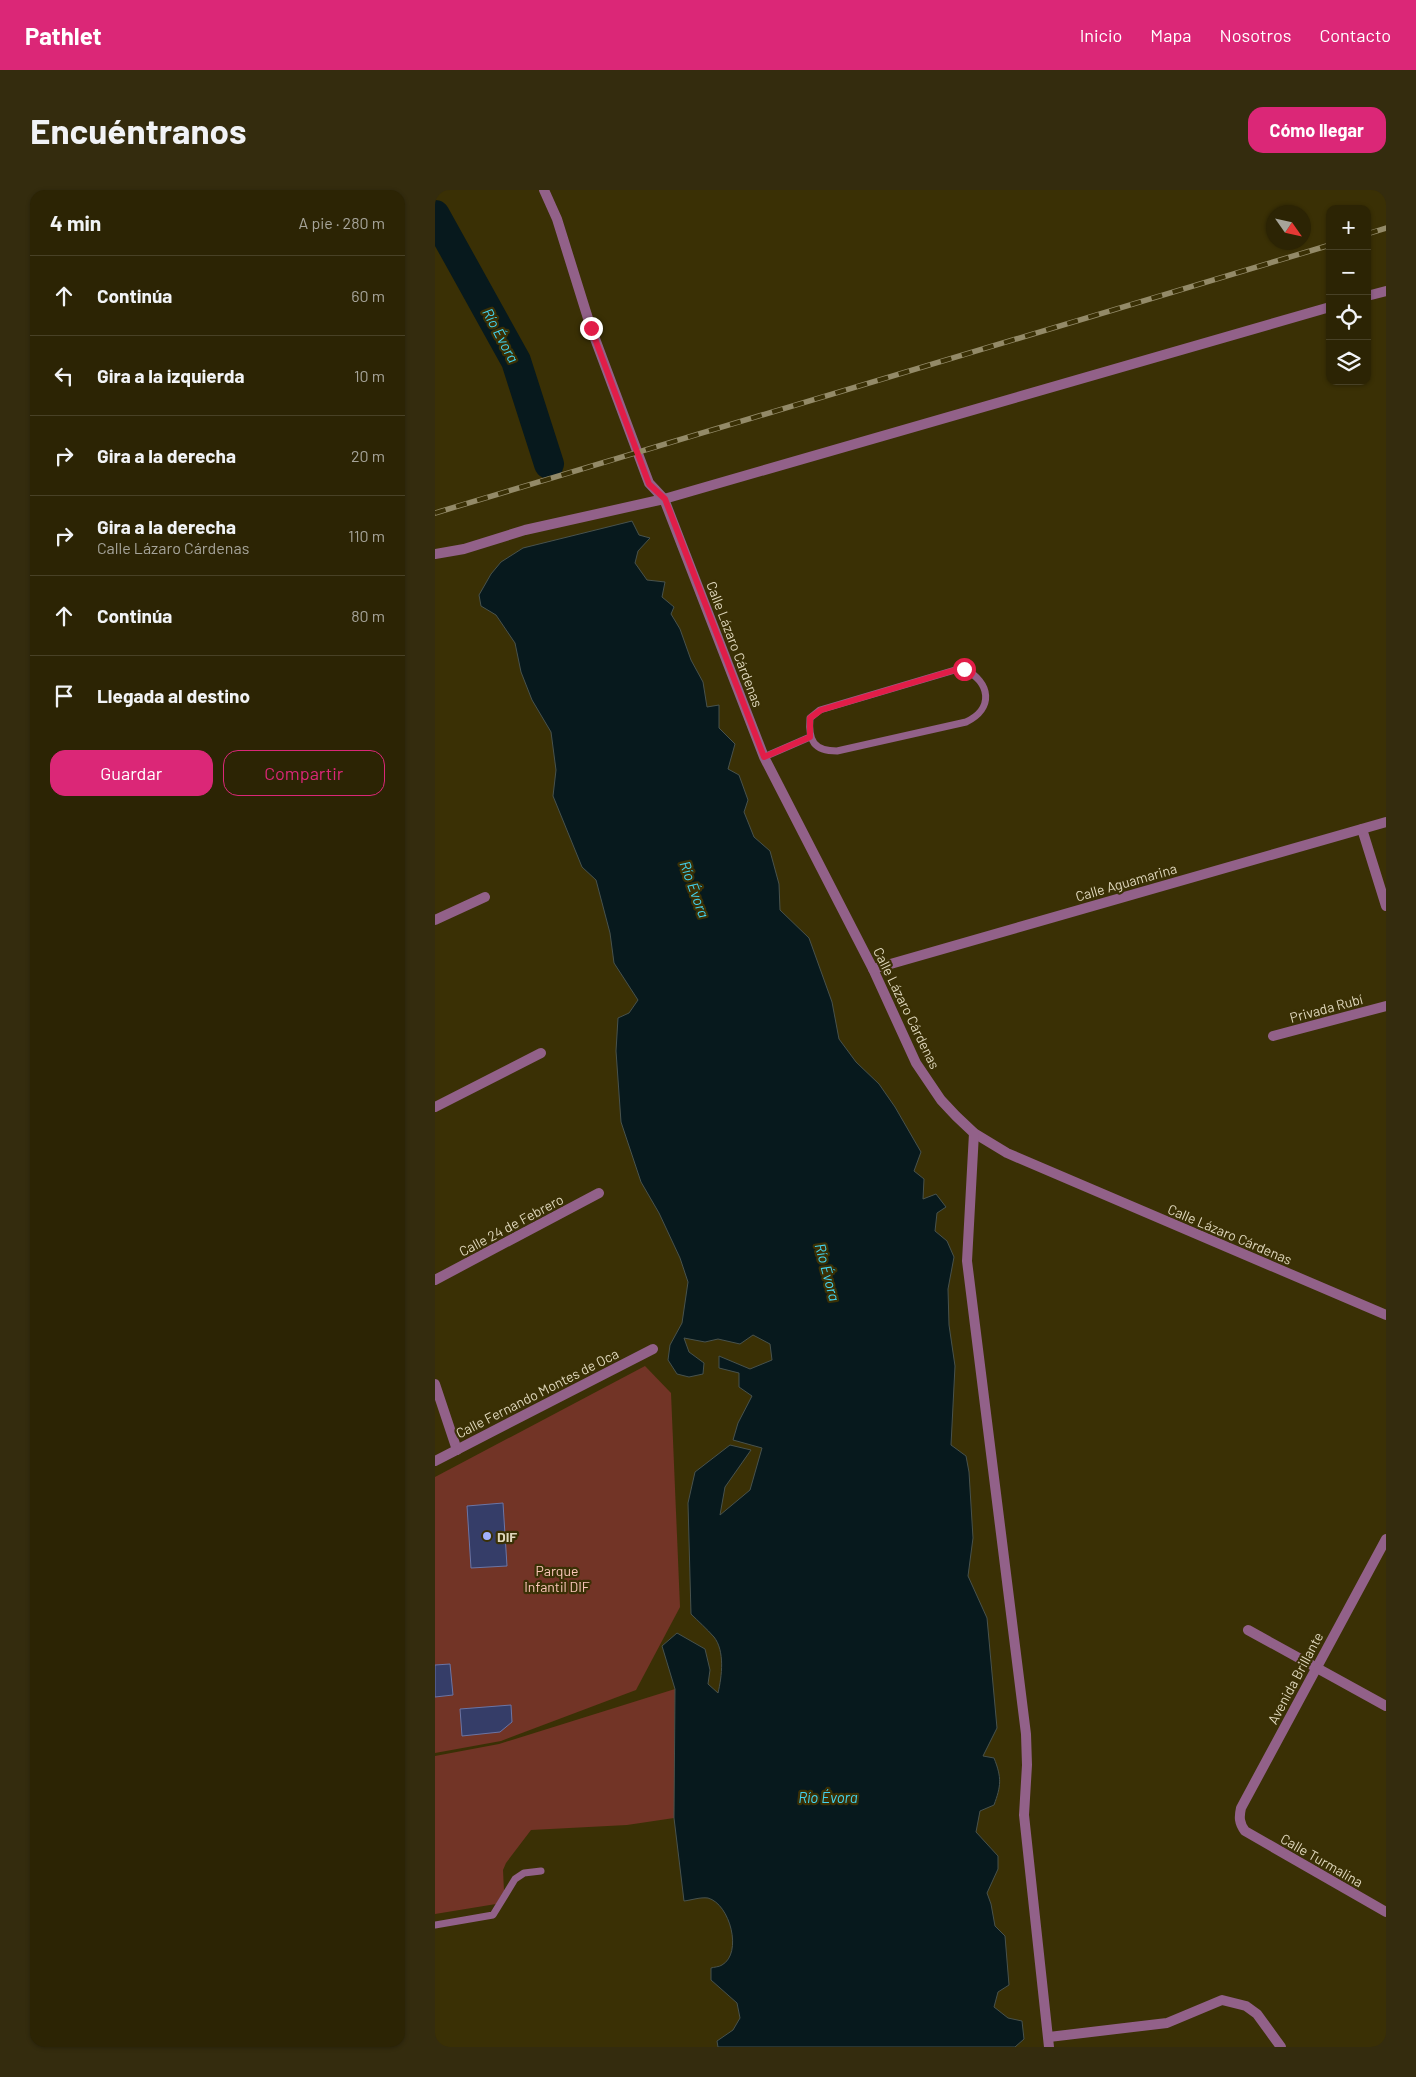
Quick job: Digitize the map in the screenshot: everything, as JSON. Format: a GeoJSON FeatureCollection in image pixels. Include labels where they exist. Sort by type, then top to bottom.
{"type":"FeatureCollection","features":[{"type":"Feature","properties":{"kind":"street"},"geometry":{"type":"LineString","coordinates":[[544,190],[557,219],[591,328],[649,484],[665,499]]}},
{"type":"Feature","properties":{"kind":"street"},"geometry":{"type":"LineString","coordinates":[[1371,295],[1386,291]]}},
{"type":"Feature","properties":{"kind":"street"},"geometry":{"type":"LineString","coordinates":[[435,554],[464,550],[525,530],[665,499],[1326,308]]}},
{"type":"Feature","properties":{"kind":"street","name":"Calle Lázaro Cárdenas"},"geometry":{"type":"LineString","coordinates":[[665,499],[764,757],[873,969],[916,1063],[941,1100],[974,1133],[1007,1153],[1386,1315]]}},
{"type":"Feature","properties":{"kind":"street","name":"Calle Aguamarina"},"geometry":{"type":"LineString","coordinates":[[873,969],[1386,822]]}},
{"type":"Feature","properties":{"kind":"street"},"geometry":{"type":"LineString","coordinates":[[1362,828],[1386,906]]}},
{"type":"Feature","properties":{"kind":"street"},"geometry":{"type":"LineString","coordinates":[[435,920],[485,897]]}},
{"type":"Feature","properties":{"kind":"street","name":"Privada Rubí"},"geometry":{"type":"LineString","coordinates":[[1273,1036],[1386,1006]]}},
{"type":"Feature","properties":{"kind":"street"},"geometry":{"type":"LineString","coordinates":[[435,1107],[541,1053]]}},
{"type":"Feature","properties":{"kind":"street"},"geometry":{"type":"LineString","coordinates":[[974,1133],[967,1261],[1026,1734],[1027,1765],[1024,1815],[1049,2042],[1167,2023],[1222,2000],[1245,2006],[1257,2014],[1281,2047]]}},
{"type":"Feature","properties":{"kind":"street","name":"Calle 24 de Febrero"},"geometry":{"type":"LineString","coordinates":[[435,1280],[599,1193]]}},
{"type":"Feature","properties":{"kind":"street","name":"Calle Fernando Montes de Oca"},"geometry":{"type":"LineString","coordinates":[[435,1462],[653,1349]]}},
{"type":"Feature","properties":{"kind":"street"},"geometry":{"type":"LineString","coordinates":[[435,1384],[457,1450]]}},
{"type":"Feature","properties":{"kind":"street","name":"Avenida Brillante"},"geometry":{"type":"LineString","coordinates":[[1245,1832],[1239,1817],[1241,1808],[1386,1539]]}},
{"type":"Feature","properties":{"kind":"street"},"geometry":{"type":"LineString","coordinates":[[1248,1630],[1386,1706]]}},
{"type":"Feature","properties":{"kind":"street","name":"Calle Turmalina"},"geometry":{"type":"LineString","coordinates":[[1245,1832],[1386,1912]]}},
{"type":"Feature","properties":{"kind":"lane"},"geometry":{"type":"LineString","coordinates":[[964,669],[971,672],[986,690],[983,709],[976,717],[966,722],[837,750],[822,750],[815,745],[810,737],[810,718],[821,710],[955,670],[964,669]]}},
{"type":"Feature","properties":{"kind":"lane"},"geometry":{"type":"LineString","coordinates":[[764,757],[810,737]]}},
{"type":"Feature","properties":{"kind":"lane"},"geometry":{"type":"LineString","coordinates":[[435,1925],[493,1914],[515,1879],[524,1873],[541,1871]]}},
{"type":"Feature","properties":{"kind":"green space","name":"Parque Infantil DIF"},"geometry":{"type":"Polygon","coordinates":[[[645,1366],[671,1393],[680,1607],[636,1690],[501,1741],[435,1753],[435,1477],[645,1366]]]}},
{"type":"Feature","properties":{"kind":"green space"},"geometry":{"type":"Polygon","coordinates":[[[675,1689],[674,1818],[627,1825],[531,1830],[506,1863],[503,1870],[504,1891],[496,1904],[435,1914],[435,1756],[499,1744],[675,1689]]]}},
{"type":"Feature","properties":{"kind":"water","name":"Río Évora"},"geometry":{"type":"Polygon","coordinates":[[[632,521],[639,535],[650,538],[638,551],[635,563],[647,580],[665,582],[662,597],[674,607],[671,614],[680,629],[691,660],[703,682],[707,707],[719,705],[719,728],[735,744],[728,769],[739,775],[748,800],[744,812],[754,837],[770,851],[779,884],[780,910],[809,938],[832,1002],[839,1039],[856,1062],[879,1084],[895,1107],[921,1152],[914,1171],[924,1179],[923,1199],[936,1194],[946,1207],[937,1213],[935,1231],[947,1241],[954,1257],[948,1289],[949,1325],[955,1366],[951,1445],[966,1456],[969,1472],[973,1538],[968,1576],[987,1618],[997,1728],[983,1756],[994,1758],[1000,1782],[994,1805],[980,1811],[976,1832],[998,1856],[998,1869],[987,1893],[995,1926],[1005,1936],[1009,1985],[998,1992],[994,2007],[1008,2018],[1022,2021],[1024,2039],[1015,2047],[718,2047],[717,2041],[733,2030],[740,2018],[737,2003],[711,1980],[711,1968],[722,1965],[728,1959],[732,1950],[733,1940],[728,1919],[716,1902],[708,1898],[684,1901],[674,1818],[675,1689],[662,1646],[677,1633],[705,1649],[710,1670],[708,1684],[718,1693],[721,1679],[720,1649],[714,1637],[691,1614],[688,1503],[695,1472],[730,1445],[751,1450],[725,1487],[720,1515],[750,1490],[762,1448],[733,1440],[738,1423],[752,1396],[739,1387],[739,1373],[719,1368],[719,1356],[750,1369],[772,1360],[770,1344],[753,1335],[740,1344],[718,1339],[705,1342],[684,1338],[689,1352],[704,1363],[703,1374],[689,1377],[677,1374],[668,1360],[670,1345],[682,1323],[688,1282],[680,1258],[659,1213],[641,1182],[621,1122],[616,1051],[618,1018],[629,1013],[638,1000],[614,963],[610,933],[596,880],[582,867],[553,796],[556,770],[551,732],[532,700],[521,672],[515,643],[496,615],[481,606],[479,595],[491,574],[501,562],[523,548],[632,521]]]}},
{"type":"Feature","properties":{"kind":"building","name":"DIF"},"geometry":{"type":"Polygon","coordinates":[[[503,1503],[507,1566],[471,1568],[467,1506],[503,1503]]]}},
{"type":"Feature","properties":{"kind":"building"},"geometry":{"type":"Polygon","coordinates":[[[450,1664],[453,1695],[435,1697],[435,1665],[450,1664]]]}},
{"type":"Feature","properties":{"kind":"building"},"geometry":{"type":"Polygon","coordinates":[[[511,1705],[512,1722],[500,1732],[462,1736],[460,1709],[511,1705]]]}},
{"type":"Feature","properties":{"kind":"waterway","name":"Río Évora"},"geometry":{"type":"LineString","coordinates":[[435,215],[516,361],[549,464]]}},
{"type":"Feature","properties":{"kind":"railway"},"geometry":{"type":"LineString","coordinates":[[1371,233],[1386,228]]}},
{"type":"Feature","properties":{"kind":"railway"},"geometry":{"type":"LineString","coordinates":[[435,513],[1326,246]]}},
{"type":"Feature","properties":{"kind":"place","name":"DIF"},"geometry":{"type":"Point","coordinates":[487,1536]}},
{"type":"Feature","properties":{"kind":"route"},"geometry":{"type":"LineString","coordinates":[[591,328],[649,484],[665,499],[764,757],[810,737],[810,718],[814,713],[955,670],[964,669]]}}]}
